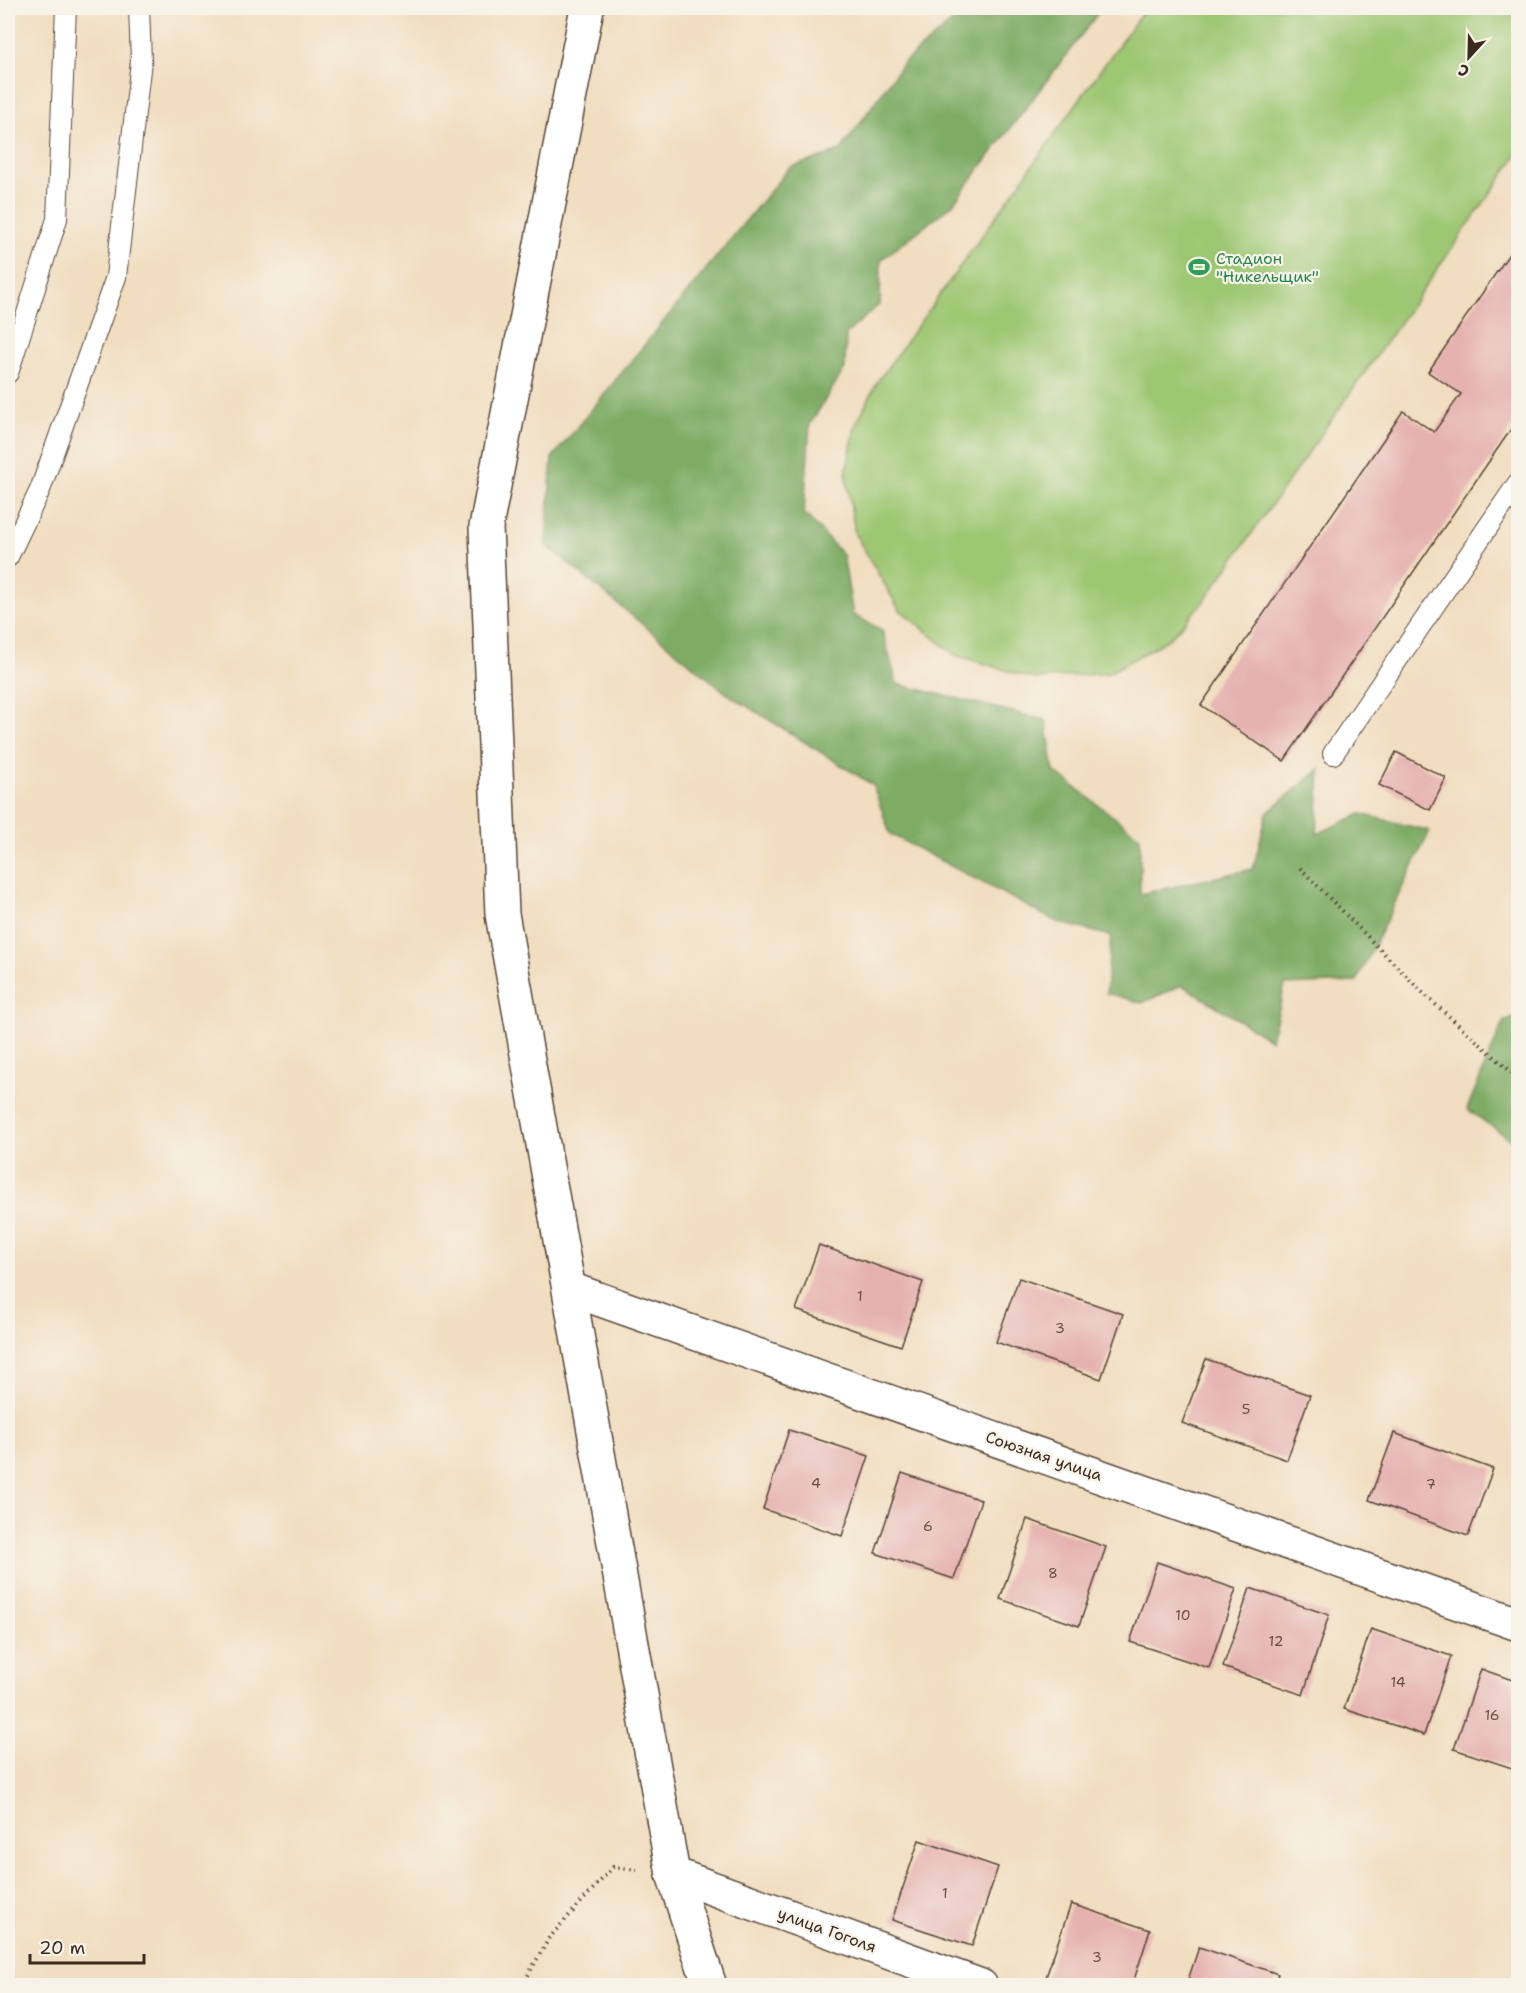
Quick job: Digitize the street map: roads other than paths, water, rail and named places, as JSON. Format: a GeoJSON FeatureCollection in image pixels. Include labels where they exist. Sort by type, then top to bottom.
{"type":"FeatureCollection","features":[{"type":"Feature","properties":{"kind":"street"},"geometry":{"type":"LineString","coordinates":[[587,8],[486,526],[502,914],[673,1874],[710,1986]]}},
{"type":"Feature","properties":{"kind":"street","name":"Союзная улица"},"geometry":{"type":"LineString","coordinates":[[570,1289],[1518,1624]]}},
{"type":"Feature","properties":{"kind":"street","name":"улица Гоголя"},"geometry":{"type":"LineString","coordinates":[[673,1874],[981,1986]]}},
{"type":"Feature","properties":{"kind":"lane"},"geometry":{"type":"LineString","coordinates":[[8,373],[57,219],[66,8]]}},
{"type":"Feature","properties":{"kind":"lane"},"geometry":{"type":"LineString","coordinates":[[8,557],[40,490],[116,277],[141,61],[139,8]]}},
{"type":"Feature","properties":{"kind":"lane"},"geometry":{"type":"LineString","coordinates":[[1333,754],[1518,483]]}},
{"type":"Feature","properties":{"kind":"place","name":"Стадион \"Никельщик\""},"geometry":{"type":"Point","coordinates":[1199,267]}}]}
